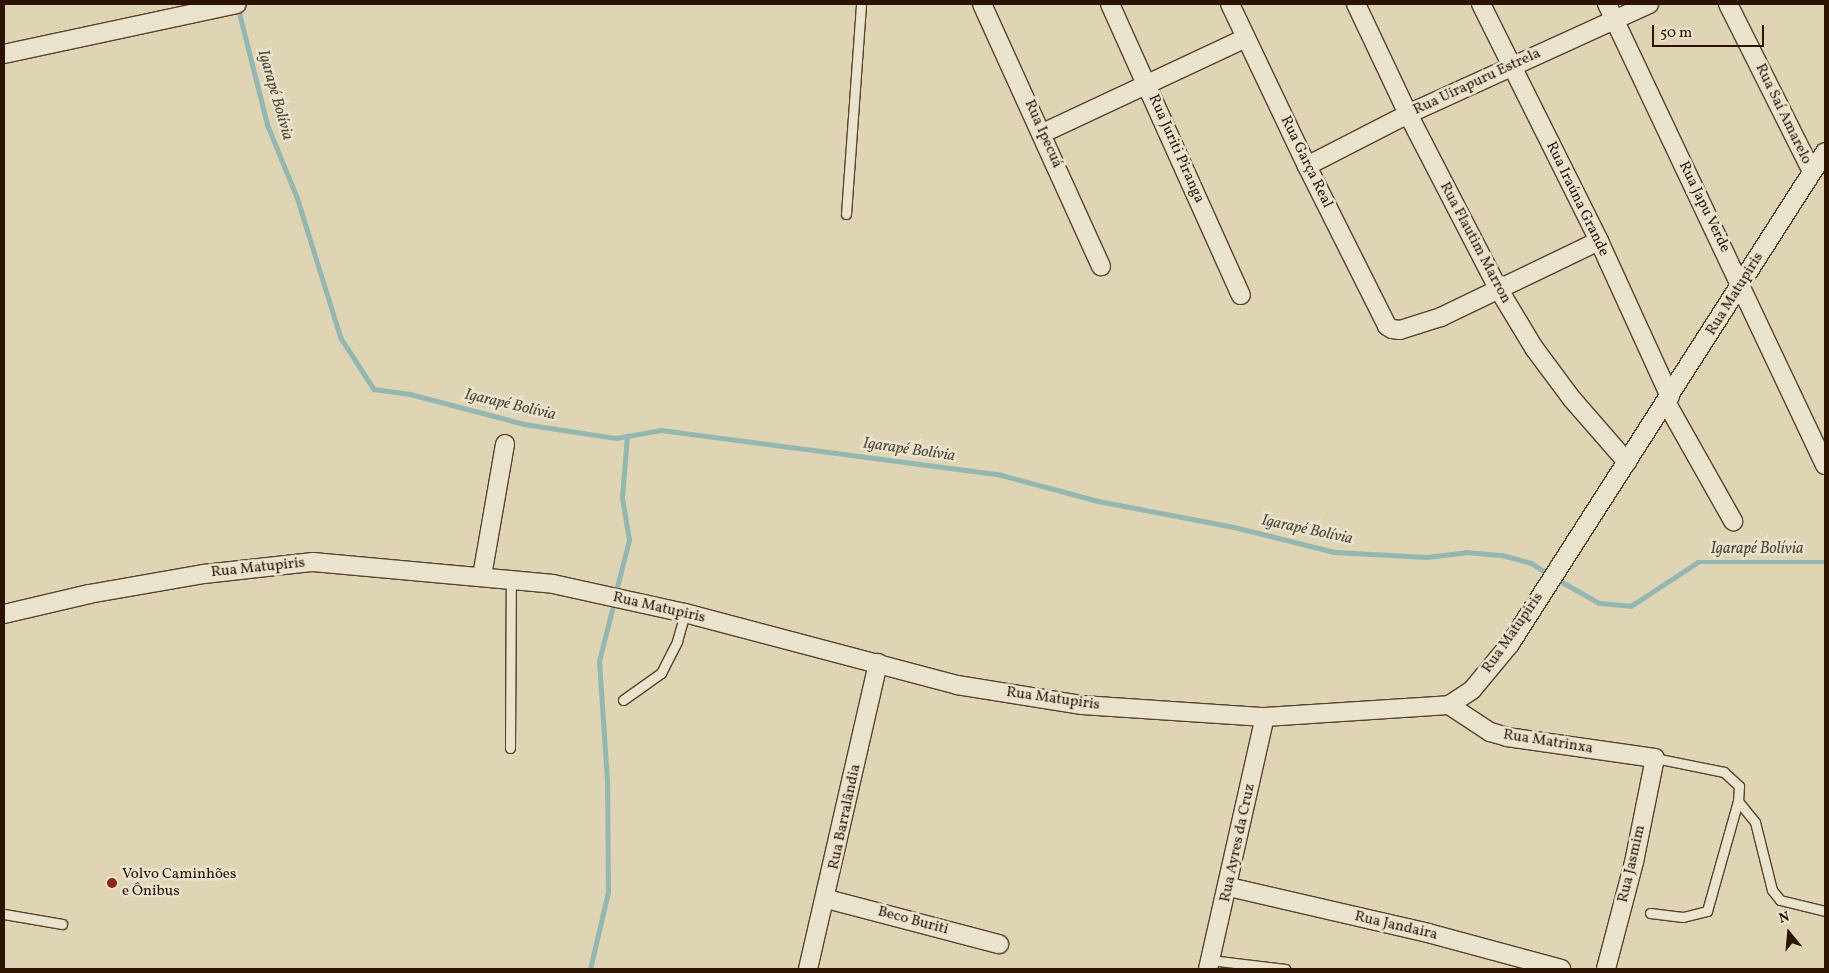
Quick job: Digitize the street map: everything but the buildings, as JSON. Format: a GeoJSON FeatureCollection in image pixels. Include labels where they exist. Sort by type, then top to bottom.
{"type":"FeatureCollection","features":[{"type":"Feature","properties":{"kind":"street"},"geometry":{"type":"LineString","coordinates":[[4,54],[237,4]]}},
{"type":"Feature","properties":{"kind":"street","name":"Rua Ipecuá"},"geometry":{"type":"LineString","coordinates":[[982,4],[1043,134],[1101,266]]}},
{"type":"Feature","properties":{"kind":"street","name":"Rua Juriti Piranga"},"geometry":{"type":"LineString","coordinates":[[1110,4],[1147,82],[1241,294]]}},
{"type":"Feature","properties":{"kind":"street","name":"Rua Garça Real"},"geometry":{"type":"LineString","coordinates":[[1230,4],[1307,166],[1384,319],[1392,329],[1400,330],[1441,317],[1498,290]]}},
{"type":"Feature","properties":{"kind":"street","name":"Rua Flautim Marron"},"geometry":{"type":"LineString","coordinates":[[1356,4],[1408,114],[1498,290],[1534,348],[1572,399],[1627,462]]}},
{"type":"Feature","properties":{"kind":"street","name":"Rua Iraúna Grande"},"geometry":{"type":"LineString","coordinates":[[1481,4],[1599,241],[1668,399],[1733,521]]}},
{"type":"Feature","properties":{"kind":"street","name":"Rua Japu Verde"},"geometry":{"type":"LineString","coordinates":[[1607,4],[1825,465]]}},
{"type":"Feature","properties":{"kind":"street","name":"Rua Uirapuru Estrela"},"geometry":{"type":"LineString","coordinates":[[1307,166],[1408,114],[1649,4]]}},
{"type":"Feature","properties":{"kind":"street","name":"Rua Saí Amarelo"},"geometry":{"type":"LineString","coordinates":[[1728,4],[1811,170]]}},
{"type":"Feature","properties":{"kind":"street"},"geometry":{"type":"LineString","coordinates":[[1043,134],[1147,82],[1246,38]]}},
{"type":"Feature","properties":{"kind":"street","name":"Rua Matupiris"},"geometry":{"type":"LineString","coordinates":[[4,614],[89,594],[278,565],[313,562],[553,584],[685,613],[957,685],[1082,705],[1265,717],[1449,705],[1472,690],[1491,669],[1668,399],[1741,285],[1811,170],[1825,152]]}},
{"type":"Feature","properties":{"kind":"street"},"geometry":{"type":"LineString","coordinates":[[1498,290],[1599,241]]}},
{"type":"Feature","properties":{"kind":"street"},"geometry":{"type":"LineString","coordinates":[[482,576],[505,444]]}},
{"type":"Feature","properties":{"kind":"street","name":"Rua Barralândia"},"geometry":{"type":"LineString","coordinates":[[808,969],[827,899],[878,663]]}},
{"type":"Feature","properties":{"kind":"street","name":"Rua Matrinxa"},"geometry":{"type":"LineString","coordinates":[[1449,705],[1490,732],[1507,737],[1655,758]]}},
{"type":"Feature","properties":{"kind":"street","name":"Rua Ayres da Cruz"},"geometry":{"type":"LineString","coordinates":[[1209,965],[1229,887],[1265,717]]}},
{"type":"Feature","properties":{"kind":"street","name":"Rua Jasmim"},"geometry":{"type":"LineString","coordinates":[[1606,969],[1634,862],[1655,758]]}},
{"type":"Feature","properties":{"kind":"street","name":"Rua Jandaira"},"geometry":{"type":"LineString","coordinates":[[1229,887],[1428,933],[1561,969]]}},
{"type":"Feature","properties":{"kind":"street","name":"Beco Buriti"},"geometry":{"type":"LineString","coordinates":[[827,899],[999,944]]}},
{"type":"Feature","properties":{"kind":"lane"},"geometry":{"type":"LineString","coordinates":[[846,214],[861,4]]}},
{"type":"Feature","properties":{"kind":"lane"},"geometry":{"type":"LineString","coordinates":[[510,748],[511,579]]}},
{"type":"Feature","properties":{"kind":"lane"},"geometry":{"type":"LineString","coordinates":[[622,700],[661,673],[677,641],[685,613]]}},
{"type":"Feature","properties":{"kind":"lane"},"geometry":{"type":"LineString","coordinates":[[1650,913],[1683,917],[1706,911],[1738,802],[1739,786],[1724,772],[1655,758]]}},
{"type":"Feature","properties":{"kind":"lane"},"geometry":{"type":"LineString","coordinates":[[1738,802],[1755,822],[1772,890],[1780,900],[1825,911]]}},
{"type":"Feature","properties":{"kind":"lane"},"geometry":{"type":"LineString","coordinates":[[4,914],[62,924]]}},
{"type":"Feature","properties":{"kind":"lane"},"geometry":{"type":"LineString","coordinates":[[1209,965],[1285,969]]}},
{"type":"Feature","properties":{"kind":"waterway","name":"Igarapé Bolívia"},"geometry":{"type":"LineString","coordinates":[[238,7],[268,126],[297,197],[341,338],[374,389],[410,394],[524,424],[616,438],[661,430],[1001,475],[1098,501],[1234,527],[1334,552],[1427,557],[1466,552],[1502,555],[1531,563],[1550,575]]}},
{"type":"Feature","properties":{"kind":"waterway"},"geometry":{"type":"LineString","coordinates":[[615,595],[629,540],[622,498],[627,436]]}},
{"type":"Feature","properties":{"kind":"waterway","name":"Igarapé Bolívia"},"geometry":{"type":"LineString","coordinates":[[1557,579],[1599,603],[1631,606],[1698,562],[1825,562]]}},
{"type":"Feature","properties":{"kind":"waterway"},"geometry":{"type":"LineString","coordinates":[[590,969],[608,892],[607,781],[599,661],[614,602]]}},
{"type":"Feature","properties":{"kind":"place","name":"Volvo Caminhões e Ônibus"},"geometry":{"type":"Point","coordinates":[112,883]}}]}
